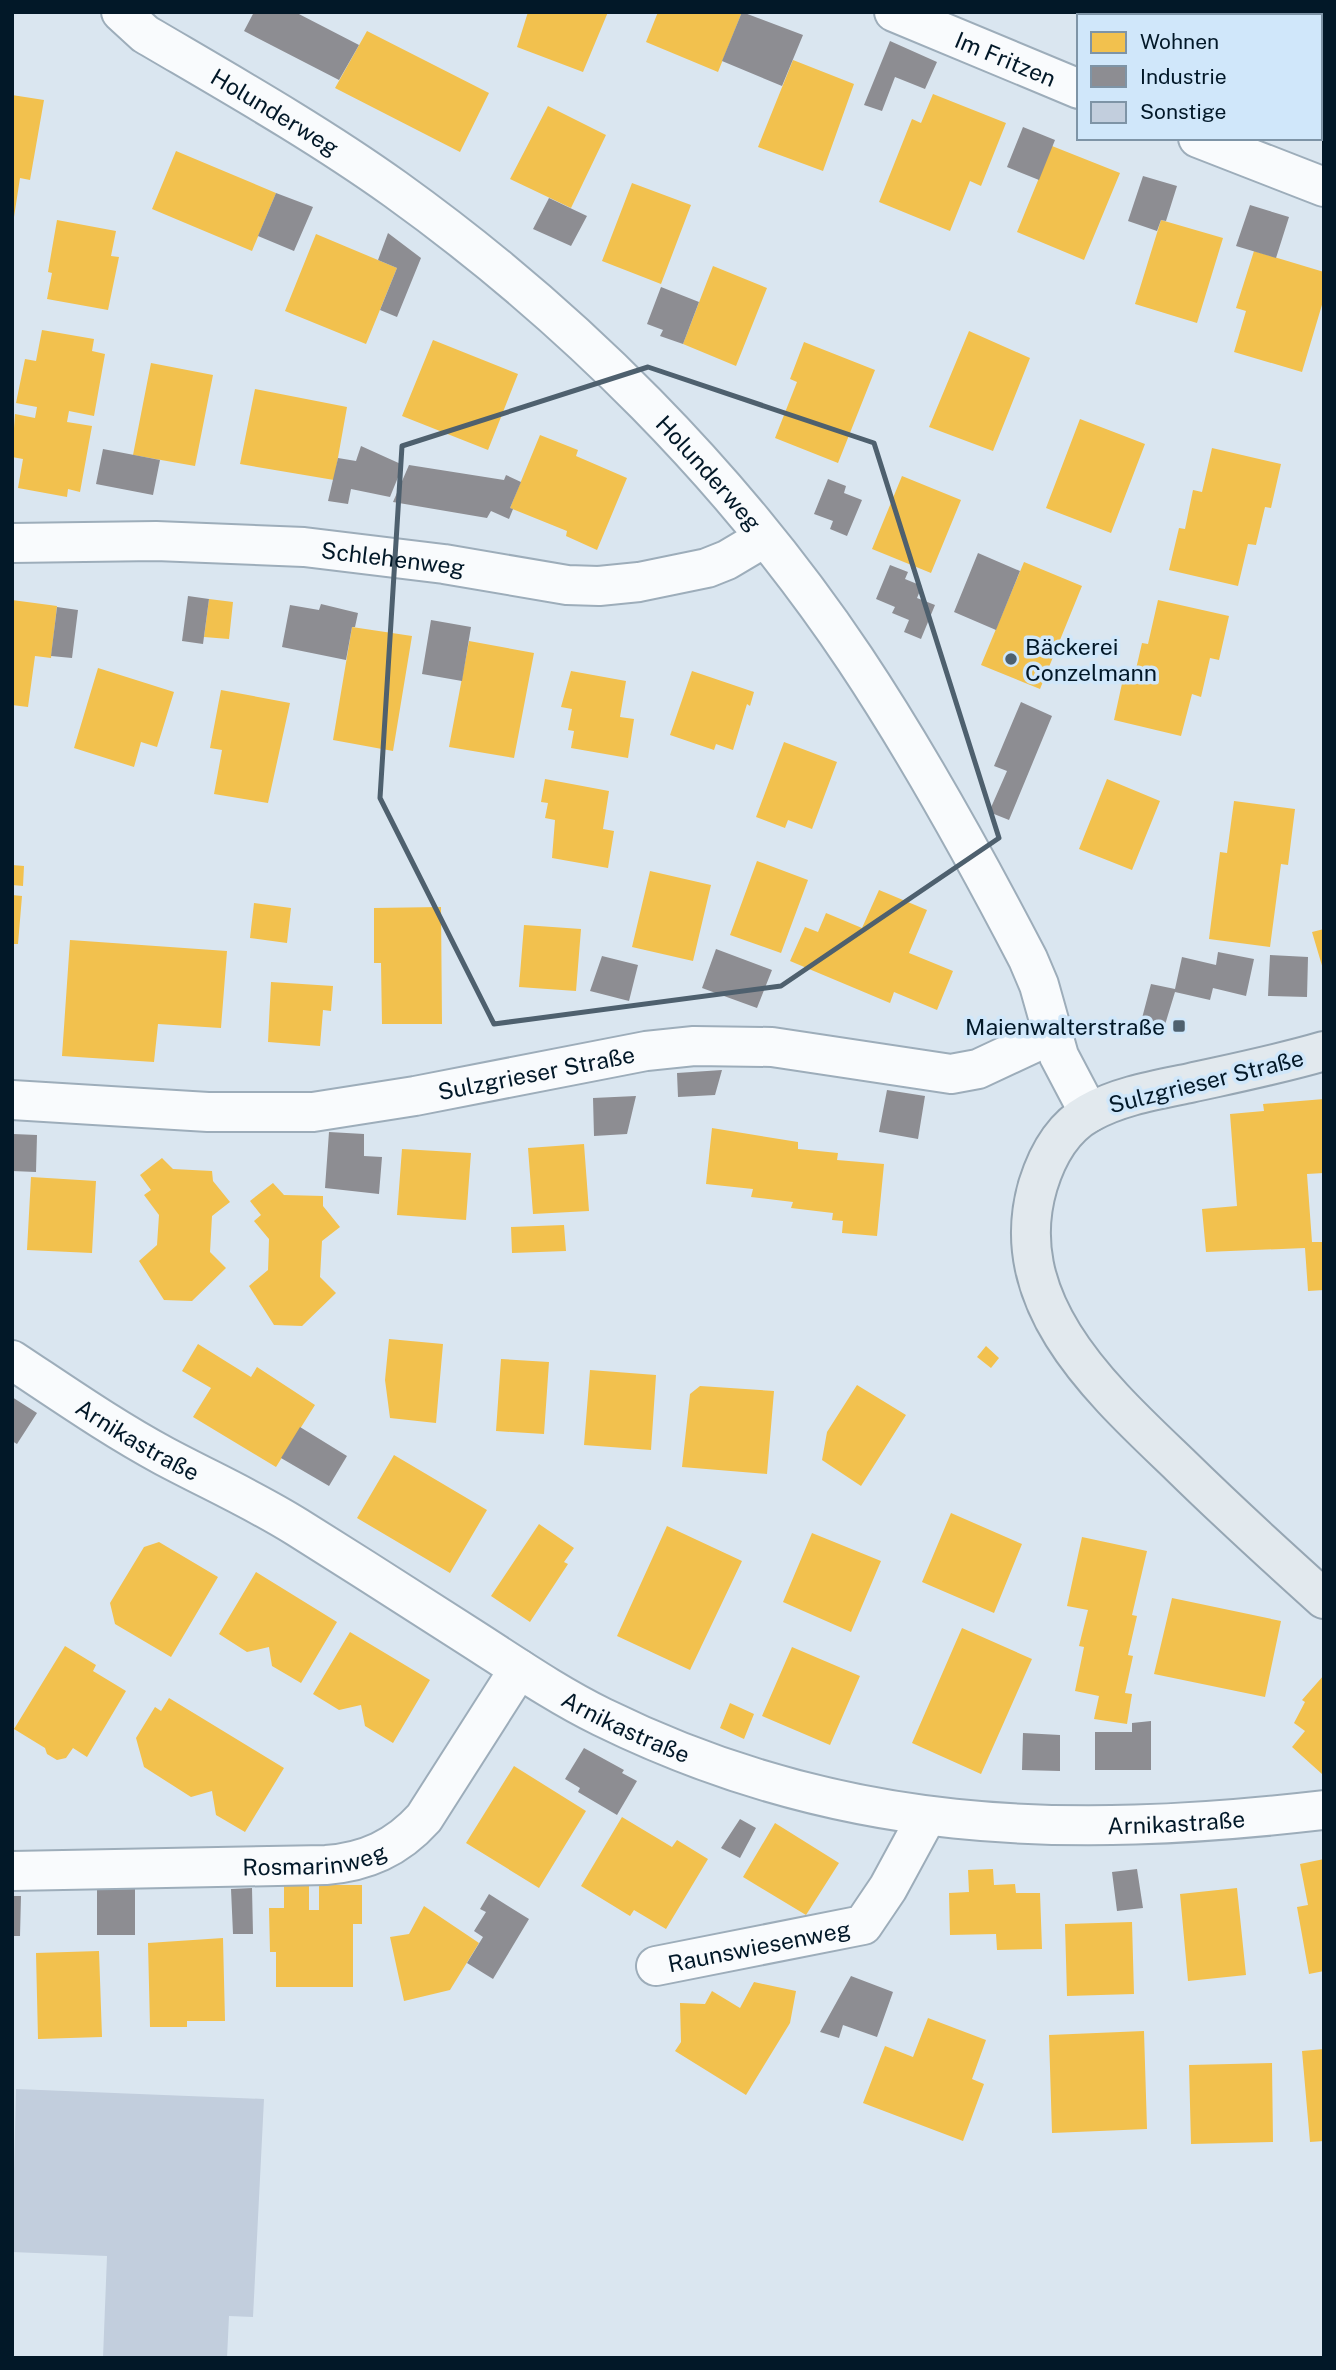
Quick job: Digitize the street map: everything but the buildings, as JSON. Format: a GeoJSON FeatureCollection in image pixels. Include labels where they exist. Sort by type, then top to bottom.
{"type":"FeatureCollection","features":[{"type":"Feature","properties":{"kind":"main road","name":"Sulzgrieser Straße"},"geometry":{"type":"LineString","coordinates":[[1088,1113],[1136,1095],[1324,1051]]}},
{"type":"Feature","properties":{"kind":"main road"},"geometry":{"type":"LineString","coordinates":[[1088,1113],[1075,1122],[1055,1146],[1035,1195],[1031,1246],[1044,1297],[1080,1363],[1116,1402],[1324,1599]]}},
{"type":"Feature","properties":{"kind":"street","name":"Holunderweg"},"geometry":{"type":"LineString","coordinates":[[121,12],[145,34],[330,145],[487,260],[626,383],[764,538],[842,639],[921,763],[1028,959],[1039,985],[1065,1070],[1088,1113]]}},
{"type":"Feature","properties":{"kind":"street","name":"Im Fritzen"},"geometry":{"type":"LineString","coordinates":[[894,12],[1077,88]]}},
{"type":"Feature","properties":{"kind":"street"},"geometry":{"type":"LineString","coordinates":[[1203,140],[1324,187]]}},
{"type":"Feature","properties":{"kind":"street","name":"Schlehenweg"},"geometry":{"type":"LineString","coordinates":[[12,543],[156,541],[304,547],[444,564],[567,585],[599,586],[651,580],[707,568],[727,560],[764,538]]}},
{"type":"Feature","properties":{"kind":"street","name":"Sulzgrieser Straße"},"geometry":{"type":"LineString","coordinates":[[12,1100],[208,1112],[313,1112],[415,1096],[646,1051],[694,1046],[772,1047],[951,1074],[978,1069],[1053,1034]]}},
{"type":"Feature","properties":{"kind":"street","name":"Arnikastraße"},"geometry":{"type":"LineString","coordinates":[[12,1360],[162,1455],[255,1501],[519,1668],[600,1716],[706,1763],[819,1798],[926,1818],[998,1824],[1140,1824],[1324,1811]]}},
{"type":"Feature","properties":{"kind":"street","name":"Rosmarinweg"},"geometry":{"type":"LineString","coordinates":[[12,1871],[326,1865],[371,1856],[395,1846],[424,1818],[519,1668]]}},
{"type":"Feature","properties":{"kind":"street","name":"Raunswiesenweg"},"geometry":{"type":"LineString","coordinates":[[656,1966],[863,1925],[888,1888],[926,1818]]}},
{"type":"Feature","properties":{"kind":"highlighted area"},"geometry":{"type":"Polygon","coordinates":[[[648,367],[874,443],[999,838],[781,986],[494,1024],[380,798],[402,446],[648,367]]]}},
{"type":"Feature","properties":{"kind":"place","name":"Bäckerei Conzelmann"},"geometry":{"type":"Point","coordinates":[1011,659]}},
{"type":"Feature","properties":{"kind":"place","name":"Maienwalterstraße"},"geometry":{"type":"Point","coordinates":[1179,1026]}}]}
